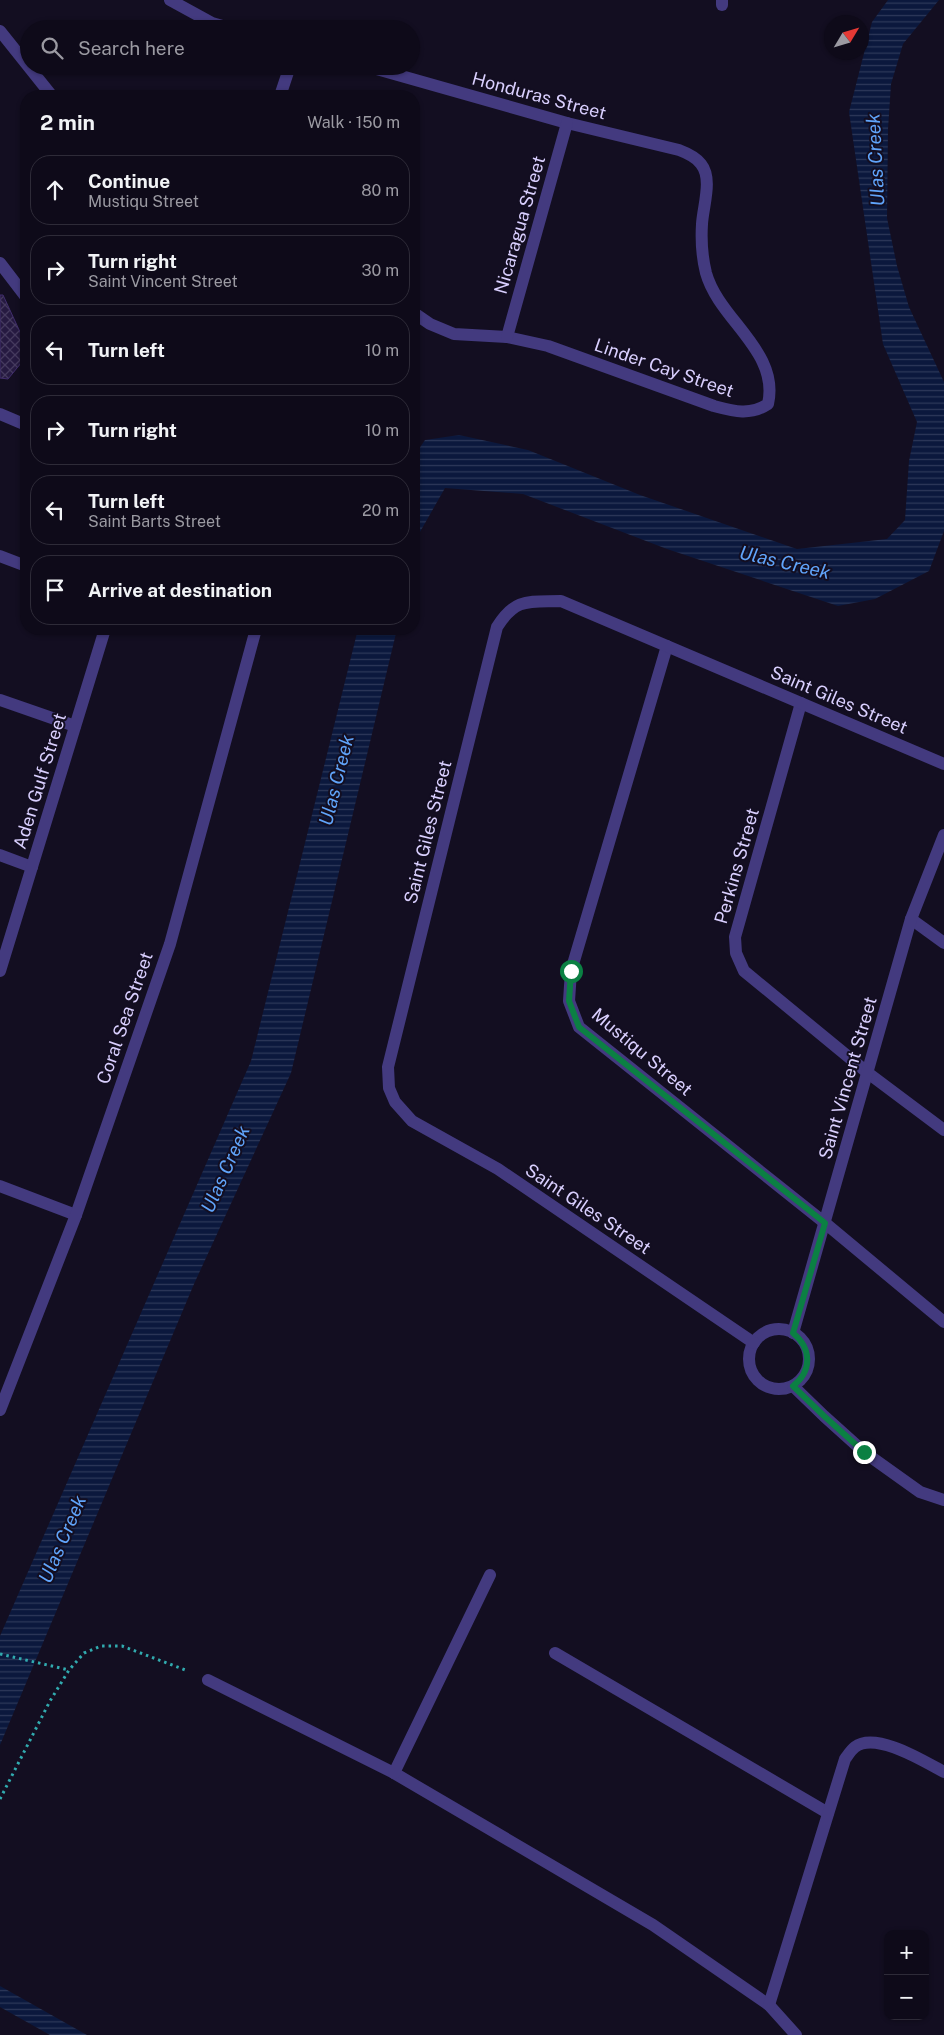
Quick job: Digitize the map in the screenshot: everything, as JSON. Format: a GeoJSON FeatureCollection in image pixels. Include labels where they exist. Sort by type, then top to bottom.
{"type":"FeatureCollection","features":[{"type":"Feature","properties":{"kind":"street"},"geometry":{"type":"LineString","coordinates":[[170,0],[207,20]]}},
{"type":"Feature","properties":{"kind":"street"},"geometry":{"type":"LineString","coordinates":[[0,31],[20,56]]}},
{"type":"Feature","properties":{"kind":"street"},"geometry":{"type":"LineString","coordinates":[[35,75],[47,90]]}},
{"type":"Feature","properties":{"kind":"street"},"geometry":{"type":"LineString","coordinates":[[282,90],[287,75]]}},
{"type":"Feature","properties":{"kind":"street","name":"Honduras Street"},"geometry":{"type":"LineString","coordinates":[[398,75],[567,123],[679,150],[690,154],[701,163]]}},
{"type":"Feature","properties":{"kind":"street","name":"Nicaragua Street"},"geometry":{"type":"LineString","coordinates":[[507,337],[567,123]]}},
{"type":"Feature","properties":{"kind":"street","name":"Linder Cay Street"},"geometry":{"type":"LineString","coordinates":[[420,317],[430,324],[454,334],[507,337],[548,346],[714,406],[734,411],[758,410],[768,404],[770,384],[767,371],[759,354],[714,293],[702,257],[702,225],[706,173],[701,163]]}},
{"type":"Feature","properties":{"kind":"street"},"geometry":{"type":"LineString","coordinates":[[0,264],[20,290]]}},
{"type":"Feature","properties":{"kind":"street"},"geometry":{"type":"LineString","coordinates":[[0,414],[20,422]]}},
{"type":"Feature","properties":{"kind":"street"},"geometry":{"type":"LineString","coordinates":[[0,556],[20,564]]}},
{"type":"Feature","properties":{"kind":"street","name":"Saint Giles Street"},"geometry":{"type":"LineString","coordinates":[[754,1343],[498,1169],[412,1121],[395,1102],[389,1088],[388,1067],[390,1057],[498,627],[507,612],[526,602],[561,601],[944,764]]}},
{"type":"Feature","properties":{"kind":"street","name":"Aden Gulf Street"},"geometry":{"type":"LineString","coordinates":[[0,972],[103,635]]}},
{"type":"Feature","properties":{"kind":"street","name":"Coral Sea Street"},"geometry":{"type":"LineString","coordinates":[[0,1410],[76,1215],[170,944],[254,635]]}},
{"type":"Feature","properties":{"kind":"street","name":"Mustiqu Street"},"geometry":{"type":"LineString","coordinates":[[667,646],[571,971],[569,1001],[579,1027],[825,1223],[944,1322]]}},
{"type":"Feature","properties":{"kind":"street"},"geometry":{"type":"LineString","coordinates":[[0,700],[75,726]]}},
{"type":"Feature","properties":{"kind":"street","name":"Perkins Street"},"geometry":{"type":"LineString","coordinates":[[801,703],[735,937],[736,953],[744,971],[868,1073],[944,1130]]}},
{"type":"Feature","properties":{"kind":"street","name":"Saint Vincent Street"},"geometry":{"type":"LineString","coordinates":[[793,1333],[911,919],[944,835]]}},
{"type":"Feature","properties":{"kind":"street"},"geometry":{"type":"LineString","coordinates":[[0,854],[32,867]]}},
{"type":"Feature","properties":{"kind":"street"},"geometry":{"type":"LineString","coordinates":[[911,919],[944,943]]}},
{"type":"Feature","properties":{"kind":"street"},"geometry":{"type":"LineString","coordinates":[[0,1186],[76,1215]]}},
{"type":"Feature","properties":{"kind":"street"},"geometry":{"type":"LineString","coordinates":[[771,1330],[793,1333],[805,1346],[808,1364],[800,1380],[793,1386],[784,1389],[764,1386],[757,1380],[749,1362],[750,1352],[754,1343],[761,1335],[771,1330]]}},
{"type":"Feature","properties":{"kind":"street"},"geometry":{"type":"LineString","coordinates":[[793,1386],[864,1452],[920,1492],[944,1500]]}},
{"type":"Feature","properties":{"kind":"street"},"geometry":{"type":"LineString","coordinates":[[394,1773],[490,1575]]}},
{"type":"Feature","properties":{"kind":"street"},"geometry":{"type":"LineString","coordinates":[[555,1654],[828,1813]]}},
{"type":"Feature","properties":{"kind":"street"},"geometry":{"type":"LineString","coordinates":[[208,1680],[394,1773],[653,1925],[769,2005],[796,2035]]}},
{"type":"Feature","properties":{"kind":"street"},"geometry":{"type":"LineString","coordinates":[[769,2005],[845,1759],[856,1746],[872,1742],[903,1750],[944,1772]]}},
{"type":"Feature","properties":{"kind":"path"},"geometry":{"type":"LineString","coordinates":[[0,1800],[50,1701],[69,1670],[84,1653],[101,1646],[122,1646],[157,1658],[208,1680]]}},
{"type":"Feature","properties":{"kind":"path"},"geometry":{"type":"LineString","coordinates":[[0,1654],[69,1670]]}},
{"type":"Feature","properties":{"kind":"water","name":"Ulas Creek"},"geometry":{"type":"Polygon","coordinates":[[[888,0],[939,0],[903,44],[891,84],[888,129],[887,218],[897,266],[909,307],[944,382],[944,531],[929,571],[875,599],[838,606],[667,549],[523,494],[445,488],[420,532],[420,447],[425,440],[459,435],[528,450],[640,495],[797,549],[887,539],[905,520],[909,461],[917,422],[883,344],[849,112],[862,60],[869,60],[869,34],[872,22],[888,0]]]}},
{"type":"Feature","properties":{"kind":"water","name":"Ulas Creek"},"geometry":{"type":"Polygon","coordinates":[[[357,635],[396,635],[291,1073],[194,1284],[0,1745],[0,1636],[251,1061],[357,635]]]}},
{"type":"Feature","properties":{"kind":"water"},"geometry":{"type":"Polygon","coordinates":[[[0,1986],[87,2035],[50,2035],[0,2007],[0,1986]]]}},
{"type":"Feature","properties":{"kind":"building"},"geometry":{"type":"Polygon","coordinates":[[[0,295],[3,295],[20,332],[20,364],[8,379],[0,378],[0,295]]]}},
{"type":"Feature","properties":{"kind":"route"},"geometry":{"type":"LineString","coordinates":[[571,971],[569,1001],[579,1027],[825,1223],[793,1333],[805,1346],[808,1364],[806,1372],[793,1386],[864,1452]]}}]}
